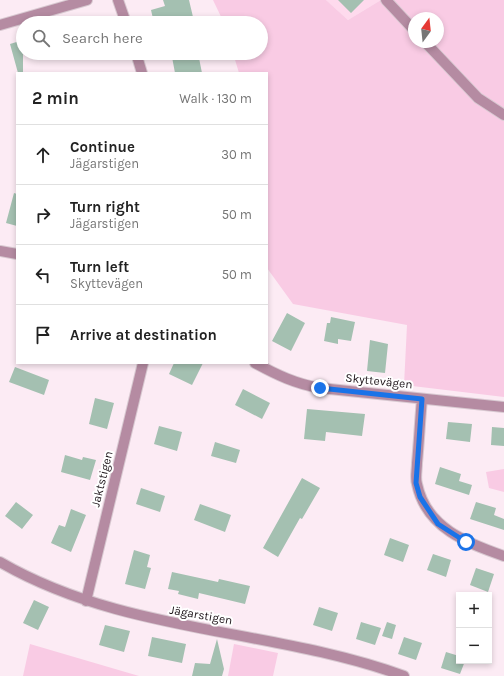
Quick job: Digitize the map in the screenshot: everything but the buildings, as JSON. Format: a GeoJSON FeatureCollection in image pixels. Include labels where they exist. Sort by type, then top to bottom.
{"type":"FeatureCollection","features":[{"type":"Feature","properties":{"kind":"street"},"geometry":{"type":"LineString","coordinates":[[31,16],[87,0]]}},
{"type":"Feature","properties":{"kind":"street"},"geometry":{"type":"LineString","coordinates":[[118,0],[124,16]]}},
{"type":"Feature","properties":{"kind":"street"},"geometry":{"type":"LineString","coordinates":[[386,0],[408,24]]}},
{"type":"Feature","properties":{"kind":"street"},"geometry":{"type":"LineString","coordinates":[[0,25],[16,20]]}},
{"type":"Feature","properties":{"kind":"street"},"geometry":{"type":"LineString","coordinates":[[431,48],[478,98],[504,115]]}},
{"type":"Feature","properties":{"kind":"street"},"geometry":{"type":"LineString","coordinates":[[138,60],[142,72]]}},
{"type":"Feature","properties":{"kind":"street"},"geometry":{"type":"LineString","coordinates":[[0,251],[16,254]]}},
{"type":"Feature","properties":{"kind":"street","name":"Jaktstigen"},"geometry":{"type":"LineString","coordinates":[[86,601],[143,364]]}},
{"type":"Feature","properties":{"kind":"street","name":"Skyttevägen"},"geometry":{"type":"LineString","coordinates":[[257,364],[283,378],[303,385],[504,407]]}},
{"type":"Feature","properties":{"kind":"street"},"geometry":{"type":"LineString","coordinates":[[422,399],[416,483],[420,497],[438,524],[451,534],[466,542],[504,556]]}},
{"type":"Feature","properties":{"kind":"street","name":"Jägarstigen"},"geometry":{"type":"LineString","coordinates":[[0,562],[21,574],[86,601],[149,619],[256,638],[330,654],[404,676]]}},
{"type":"Feature","properties":{"kind":"shaded area"},"geometry":{"type":"Polygon","coordinates":[[[213,0],[326,0],[348,20],[381,0],[504,0],[504,397],[404,385],[407,325],[293,304],[268,269],[268,72],[239,72],[235,60],[268,60],[268,16],[221,16],[213,0]]]}},
{"type":"Feature","properties":{"kind":"shaded area"},"geometry":{"type":"Polygon","coordinates":[[[326,0],[381,0],[348,20],[326,0]]]}},
{"type":"Feature","properties":{"kind":"shaded area"},"geometry":{"type":"Polygon","coordinates":[[[504,469],[504,492],[489,488],[486,472],[504,469]]]}},
{"type":"Feature","properties":{"kind":"shaded area"},"geometry":{"type":"Polygon","coordinates":[[[30,644],[139,676],[23,676],[30,644]]]}},
{"type":"Feature","properties":{"kind":"shaded area"},"geometry":{"type":"Polygon","coordinates":[[[234,644],[278,653],[273,676],[228,676],[234,644]]]}},
{"type":"Feature","properties":{"kind":"route"},"geometry":{"type":"LineString","coordinates":[[320,388],[422,399],[416,483],[420,497],[427,510],[438,524],[451,534],[466,542]]}}]}
